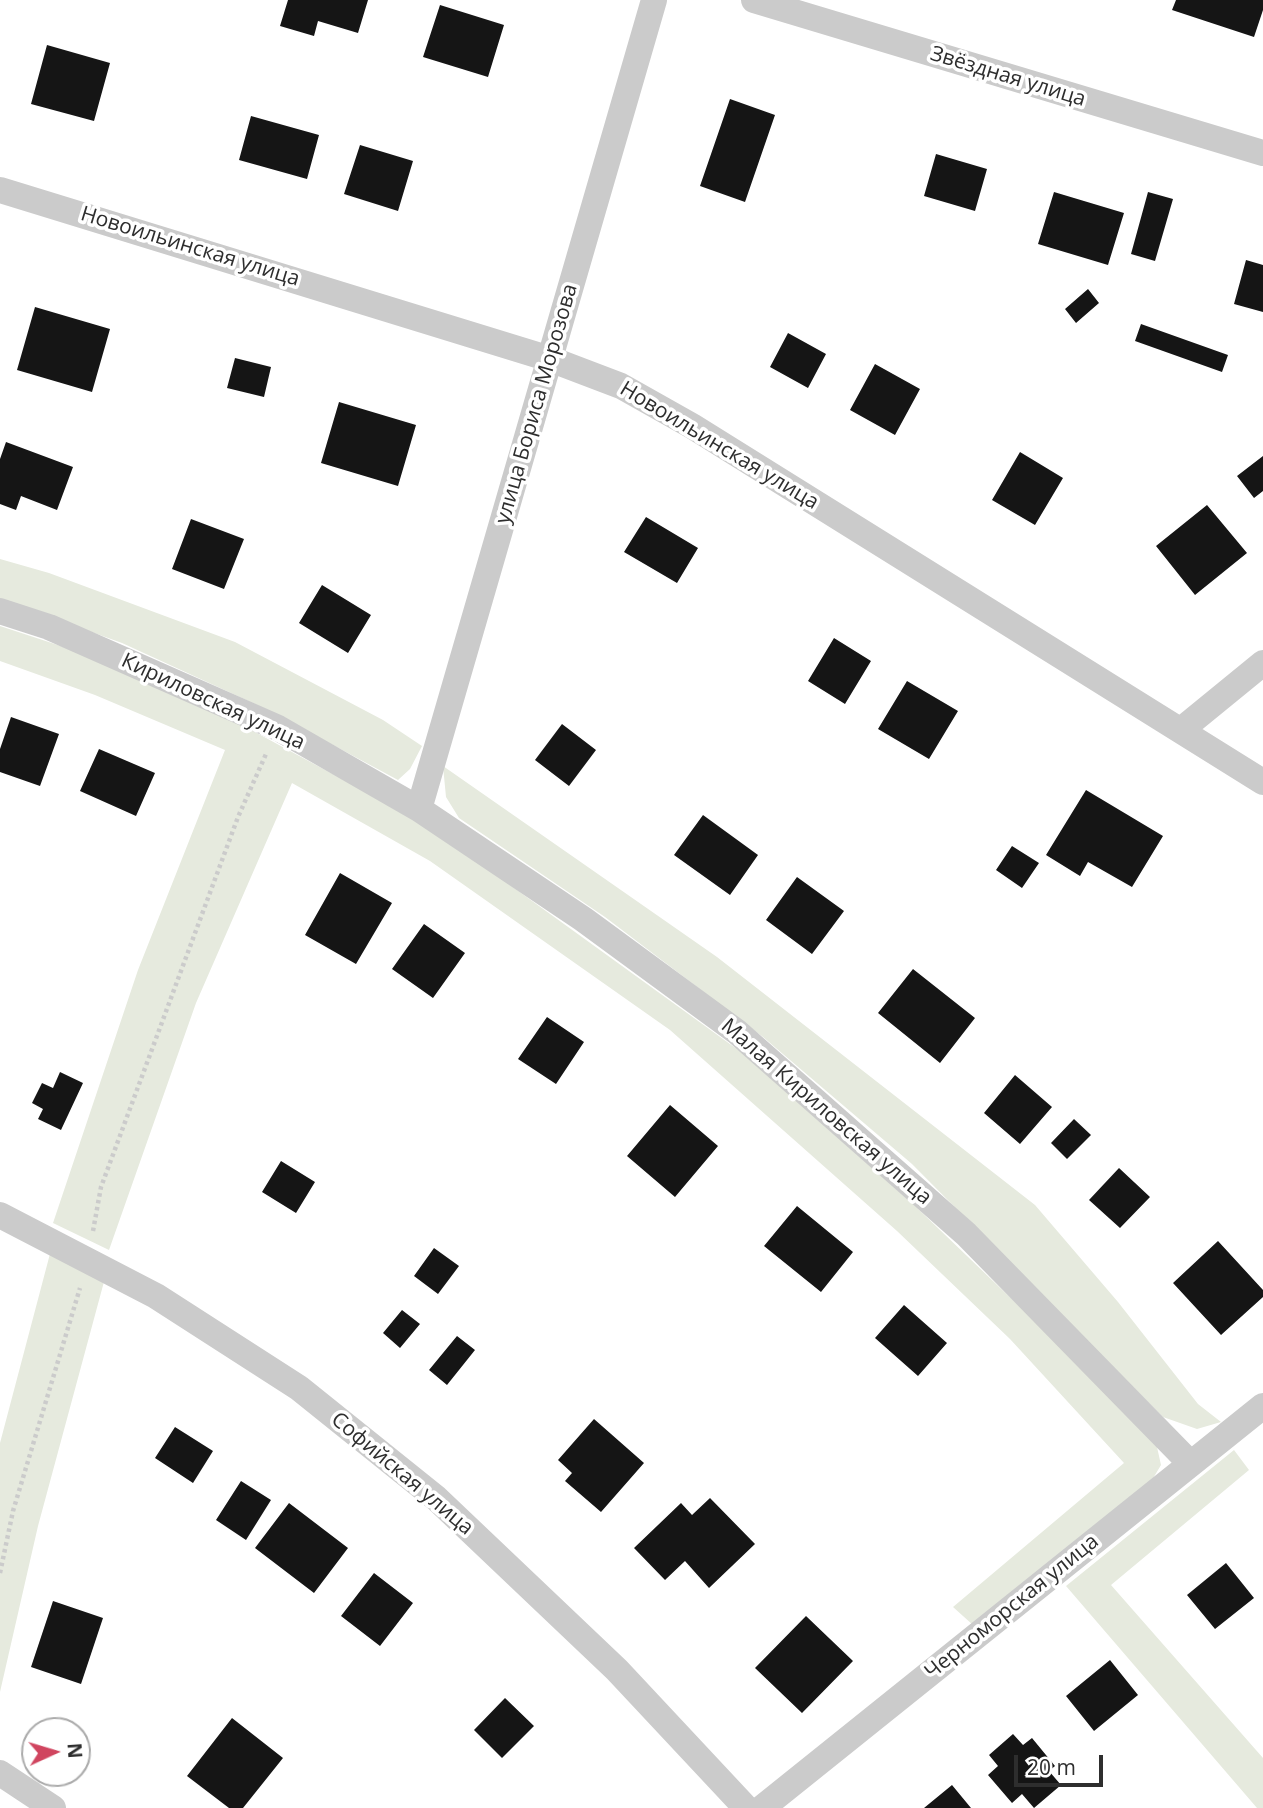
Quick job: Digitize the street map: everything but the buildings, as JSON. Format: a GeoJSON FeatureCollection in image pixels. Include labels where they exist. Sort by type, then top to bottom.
{"type":"FeatureCollection","features":[{"type":"Feature","properties":{"kind":"street","name":"улица Бориса Морозова"},"geometry":{"type":"LineString","coordinates":[[419,809],[654,0]]}},
{"type":"Feature","properties":{"kind":"street","name":"Звёздная улица"},"geometry":{"type":"LineString","coordinates":[[754,0],[1263,153]]}},
{"type":"Feature","properties":{"kind":"street","name":"Новоильинская улица"},"geometry":{"type":"LineString","coordinates":[[0,190],[550,359],[621,386],[692,426],[1263,782]]}},
{"type":"Feature","properties":{"kind":"street","name":"Кириловская улица"},"geometry":{"type":"LineString","coordinates":[[0,611],[49,627],[278,728],[419,809]]}},
{"type":"Feature","properties":{"kind":"street"},"geometry":{"type":"LineString","coordinates":[[1181,730],[1263,663]]}},
{"type":"Feature","properties":{"kind":"street","name":"Малая Кириловская улица"},"geometry":{"type":"LineString","coordinates":[[419,809],[583,919],[737,1032],[966,1234],[1191,1464]]}},
{"type":"Feature","properties":{"kind":"street","name":"Софийская улица"},"geometry":{"type":"LineString","coordinates":[[0,1215],[156,1296],[299,1388],[436,1498],[617,1670],[746,1808]]}},
{"type":"Feature","properties":{"kind":"street","name":"Черноморская улица"},"geometry":{"type":"LineString","coordinates":[[762,1808],[1263,1406]]}},
{"type":"Feature","properties":{"kind":"street"},"geometry":{"type":"LineString","coordinates":[[0,1773],[53,1808]]}},
{"type":"Feature","properties":{"kind":"path"},"geometry":{"type":"LineString","coordinates":[[0,1573],[13,1511],[89,1259],[101,1186],[238,817],[278,728]]}},
{"type":"Feature","properties":{"kind":"shaded area"},"geometry":{"type":"Polygon","coordinates":[[[0,559],[49,573],[235,642],[383,720],[422,746],[410,769],[398,780],[266,709],[122,643],[0,599],[0,559]]]}},
{"type":"Feature","properties":{"kind":"shaded area"},"geometry":{"type":"Polygon","coordinates":[[[0,626],[73,650],[242,725],[427,825],[741,1052],[914,1205],[1045,1331],[1157,1447],[1161,1465],[1149,1485],[973,1625],[953,1607],[1124,1463],[1010,1339],[897,1231],[670,1030],[430,861],[292,783],[196,1003],[109,1250],[53,1223],[138,970],[225,750],[95,695],[0,661],[0,626]]]}},
{"type":"Feature","properties":{"kind":"shaded area"},"geometry":{"type":"Polygon","coordinates":[[[443,766],[717,957],[1035,1205],[1118,1302],[1198,1404],[1221,1422],[1197,1429],[1163,1417],[912,1164],[763,1037],[605,917],[459,818],[446,797],[443,766]]]}},
{"type":"Feature","properties":{"kind":"shaded area"},"geometry":{"type":"Polygon","coordinates":[[[51,1250],[105,1278],[38,1526],[0,1692],[0,1443],[51,1250]]]}},
{"type":"Feature","properties":{"kind":"shaded area"},"geometry":{"type":"Polygon","coordinates":[[[1234,1450],[1249,1470],[1111,1585],[1263,1758],[1263,1808],[1257,1808],[1066,1586],[1234,1450]]]}}]}
